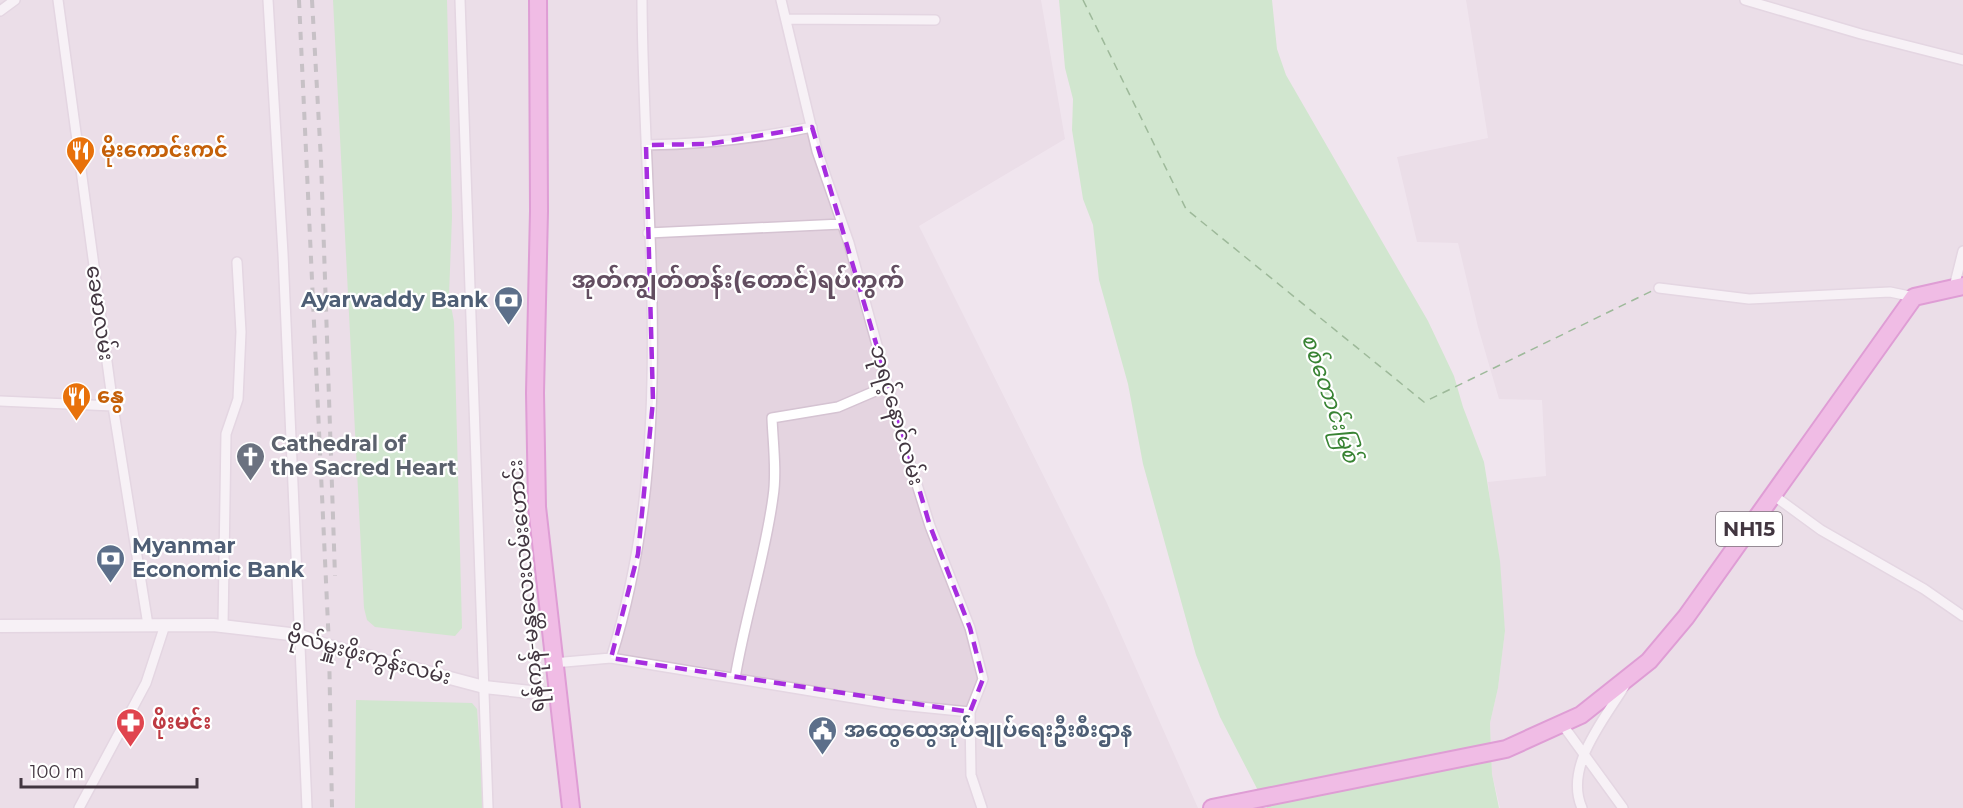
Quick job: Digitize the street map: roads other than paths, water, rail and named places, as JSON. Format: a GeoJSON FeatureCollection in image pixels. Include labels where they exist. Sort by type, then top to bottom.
{"type":"FeatureCollection","features":[{"type":"Feature","properties":{"kind":"highway","name":"ရန်ကုန်-မန္တလေးလမ်းဟောင်း"},"geometry":{"type":"LineString","coordinates":[[538,0],[539,211],[535,393],[537,496],[553,663],[571,808]]}},
{"type":"Feature","properties":{"kind":"highway"},"geometry":{"type":"LineString","coordinates":[[1914,297],[1958,287]]}},
{"type":"Feature","properties":{"kind":"highway","name":"NH15"},"geometry":{"type":"LineString","coordinates":[[1212,808],[1506,748],[1581,715],[1649,661],[1686,617],[1914,297]]}},
{"type":"Feature","properties":{"kind":"street"},"geometry":{"type":"LineString","coordinates":[[0,11],[15,0]]}},
{"type":"Feature","properties":{"kind":"street","name":"ခေမာလမ်း"},"geometry":{"type":"LineString","coordinates":[[58,0],[113,406],[148,625]]}},
{"type":"Feature","properties":{"kind":"street"},"geometry":{"type":"LineString","coordinates":[[268,0],[283,254],[307,808]]}},
{"type":"Feature","properties":{"kind":"street"},"geometry":{"type":"LineString","coordinates":[[460,0],[488,808]]}},
{"type":"Feature","properties":{"kind":"street"},"geometry":{"type":"LineString","coordinates":[[611,658],[626,609],[638,554],[653,401],[642,0]]}},
{"type":"Feature","properties":{"kind":"street","name":"ဘုရင့်နောင်လမ်း"},"geometry":{"type":"LineString","coordinates":[[781,0],[820,160],[842,224],[887,386],[930,526],[969,628],[983,679],[970,712],[971,775],[982,808]]}},
{"type":"Feature","properties":{"kind":"street"},"geometry":{"type":"LineString","coordinates":[[1745,0],[1861,34],[1963,60]]}},
{"type":"Feature","properties":{"kind":"street"},"geometry":{"type":"LineString","coordinates":[[787,19],[935,20]]}},
{"type":"Feature","properties":{"kind":"street"},"geometry":{"type":"LineString","coordinates":[[646,145],[709,144],[813,127]]}},
{"type":"Feature","properties":{"kind":"street"},"geometry":{"type":"LineString","coordinates":[[648,233],[842,224]]}},
{"type":"Feature","properties":{"kind":"street"},"geometry":{"type":"LineString","coordinates":[[1958,287],[1963,251]]}},
{"type":"Feature","properties":{"kind":"street"},"geometry":{"type":"LineString","coordinates":[[223,626],[226,434],[238,399],[241,332],[237,262]]}},
{"type":"Feature","properties":{"kind":"street"},"geometry":{"type":"LineString","coordinates":[[1659,288],[1749,299],[1890,292],[1914,297]]}},
{"type":"Feature","properties":{"kind":"street"},"geometry":{"type":"LineString","coordinates":[[735,678],[743,630],[760,572],[774,494],[772,418],[838,407],[887,386]]}},
{"type":"Feature","properties":{"kind":"street"},"geometry":{"type":"LineString","coordinates":[[0,401],[113,406]]}},
{"type":"Feature","properties":{"kind":"street"},"geometry":{"type":"LineString","coordinates":[[1773,495],[1821,530],[1924,589],[1963,616]]}},
{"type":"Feature","properties":{"kind":"street"},"geometry":{"type":"LineString","coordinates":[[79,808],[146,683],[165,625]]}},
{"type":"Feature","properties":{"kind":"street","name":"ဗိုလ်မှူးဖိုးကွန်းလမ်း"},"geometry":{"type":"LineString","coordinates":[[0,626],[223,626],[298,634],[329,646],[484,687],[558,695]]}},
{"type":"Feature","properties":{"kind":"street"},"geometry":{"type":"LineString","coordinates":[[553,663],[611,658],[890,704],[970,712]]}},
{"type":"Feature","properties":{"kind":"street"},"geometry":{"type":"LineString","coordinates":[[1582,808],[1577,796],[1583,754],[1631,675]]}},
{"type":"Feature","properties":{"kind":"street"},"geometry":{"type":"LineString","coordinates":[[1562,724],[1623,808]]}},
{"type":"Feature","properties":{"kind":"water"},"geometry":{"type":"Polygon","coordinates":[[[333,0],[447,0],[452,217],[449,295],[454,322],[462,628],[455,636],[375,627],[367,620],[364,608],[333,0]]]}},
{"type":"Feature","properties":{"kind":"water","name":"စစ်တောင်းမြစ်"},"geometry":{"type":"Polygon","coordinates":[[[1059,0],[1272,0],[1277,49],[1286,75],[1428,321],[1454,376],[1484,462],[1500,561],[1505,631],[1498,688],[1490,723],[1492,774],[1499,808],[1267,808],[1220,717],[1196,655],[1143,464],[1128,384],[1099,280],[1093,225],[1083,199],[1072,130],[1073,99],[1065,68],[1059,0]]]}},
{"type":"Feature","properties":{"kind":"water"},"geometry":{"type":"Polygon","coordinates":[[[356,700],[472,703],[477,709],[484,808],[355,808],[356,700]]]}},
{"type":"Feature","properties":{"kind":"railway"},"geometry":{"type":"LineString","coordinates":[[299,0],[329,646],[332,808]]}},
{"type":"Feature","properties":{"kind":"railway"},"geometry":{"type":"LineString","coordinates":[[312,0],[321,160],[335,576]]}},
{"type":"Feature","properties":{"kind":"place","name":"မိုးကောင်းကင်"},"geometry":{"type":"Point","coordinates":[80,176]}},
{"type":"Feature","properties":{"kind":"place","name":"Ayarwaddy Bank"},"geometry":{"type":"Point","coordinates":[509,326]}},
{"type":"Feature","properties":{"kind":"place","name":"နွေ"},"geometry":{"type":"Point","coordinates":[76,422]}},
{"type":"Feature","properties":{"kind":"place","name":"Cathedral of the Sacred Heart"},"geometry":{"type":"Point","coordinates":[250,482]}},
{"type":"Feature","properties":{"kind":"place","name":"Myanmar Economic Bank"},"geometry":{"type":"Point","coordinates":[111,584]}},
{"type":"Feature","properties":{"kind":"place","name":"ဖိုးမင်း"},"geometry":{"type":"Point","coordinates":[131,748]}},
{"type":"Feature","properties":{"kind":"place","name":"အထွေထွေအုပ်ချုပ်ရေးဦးစီးဌာန"},"geometry":{"type":"Point","coordinates":[823,756]}},
{"type":"Feature","properties":{"kind":"district","name":"အုတ်ကျွတ်တန်း(တောင်)ရပ်ကွက်"},"geometry":{"type":"Point","coordinates":[738,280]}}]}
